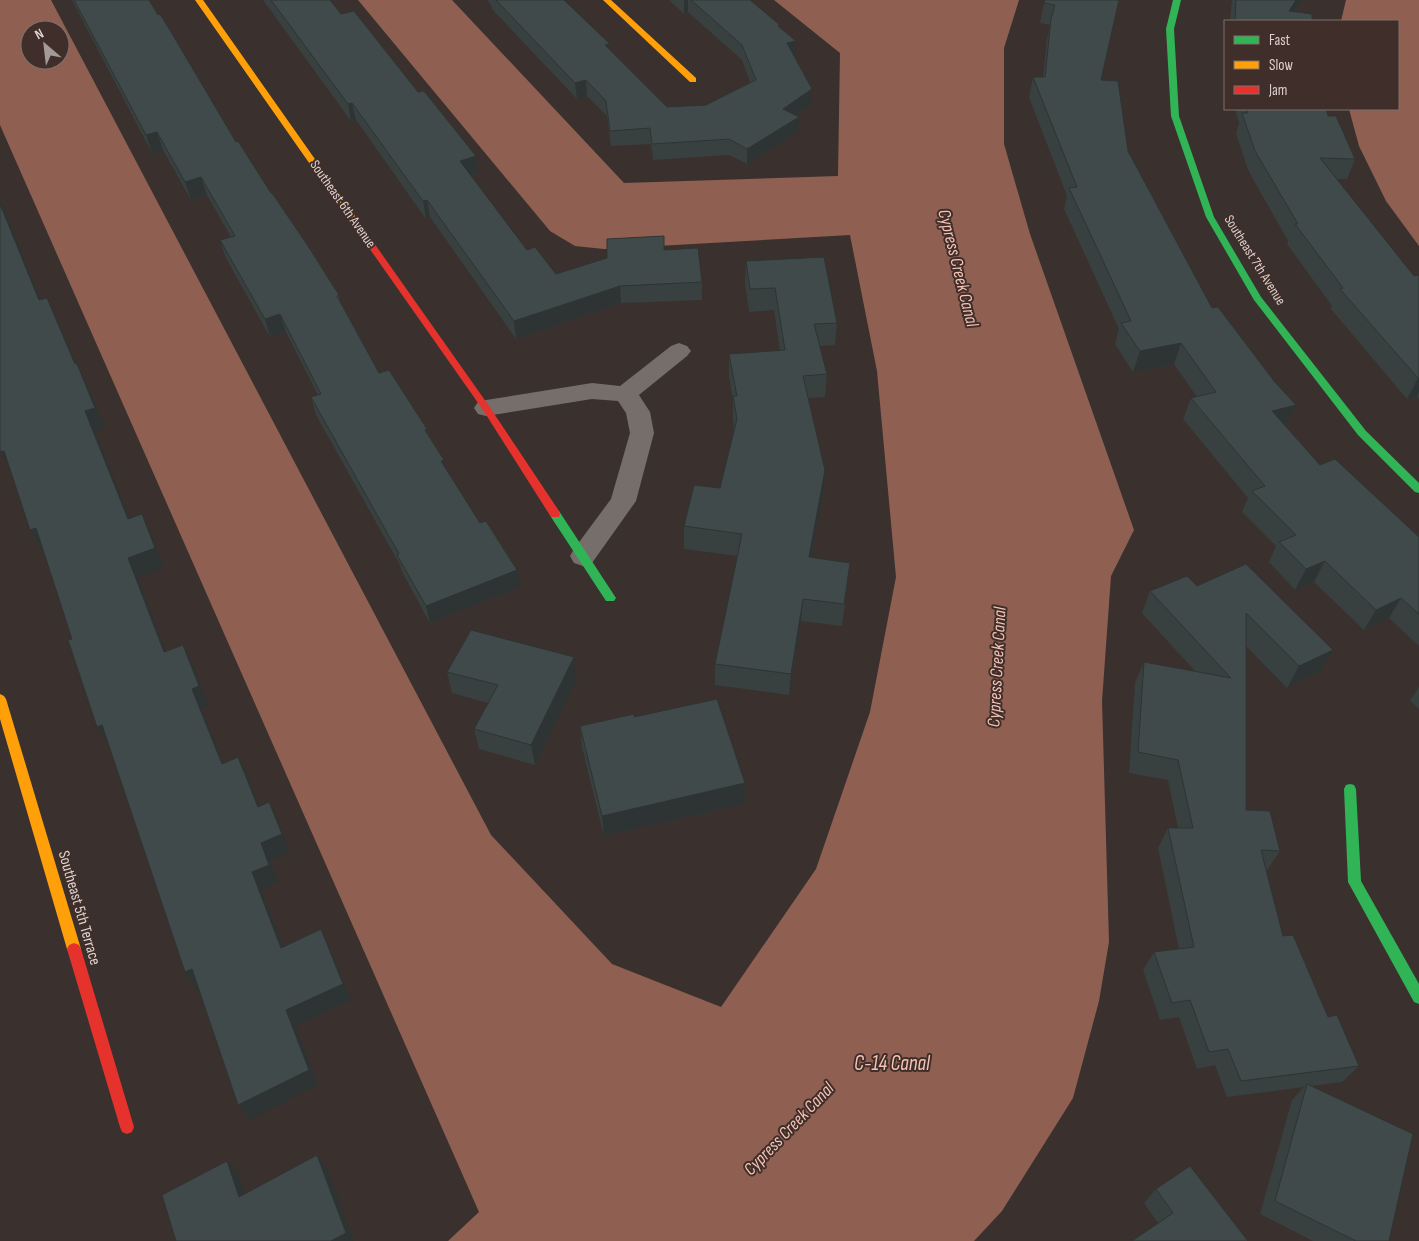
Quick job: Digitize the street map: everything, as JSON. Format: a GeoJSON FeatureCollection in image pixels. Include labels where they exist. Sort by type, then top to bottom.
{"type":"FeatureCollection","features":[{"type":"Feature","properties":{"kind":"street","name":"Southeast 6th Avenue"},"geometry":{"type":"LineString","coordinates":[[199,0],[486,408],[610,598]]}},
{"type":"Feature","properties":{"kind":"street"},"geometry":{"type":"LineString","coordinates":[[608,0],[693,80]]}},
{"type":"Feature","properties":{"kind":"street","name":"Southeast 7th Avenue"},"geometry":{"type":"LineString","coordinates":[[1177,0],[1170,29],[1175,116],[1210,217],[1257,298],[1362,433],[1419,489]]}},
{"type":"Feature","properties":{"kind":"street"},"geometry":{"type":"LineString","coordinates":[[486,408],[592,391],[625,394],[679,351]]}},
{"type":"Feature","properties":{"kind":"street"},"geometry":{"type":"LineString","coordinates":[[583,556],[623,501],[642,433],[638,412],[625,394]]}},
{"type":"Feature","properties":{"kind":"street","name":"Southeast 5th Terrace"},"geometry":{"type":"LineString","coordinates":[[0,699],[126,1127]]}},
{"type":"Feature","properties":{"kind":"street"},"geometry":{"type":"LineString","coordinates":[[1350,789],[1355,882],[1419,997]]}},
{"type":"Feature","properties":{"kind":"water","name":"C-14 Canal"},"geometry":{"type":"Polygon","coordinates":[[[0,0],[51,0],[62,20],[20,20],[20,70],[70,70],[70,36],[491,835],[612,964],[721,1007],[816,869],[870,712],[896,577],[877,371],[850,235],[604,249],[575,246],[550,231],[358,0],[452,0],[624,183],[838,176],[840,53],[774,0],[1019,0],[1004,48],[1004,144],[1030,234],[1134,530],[1111,576],[1102,701],[1109,942],[1099,1001],[1073,1098],[1002,1211],[974,1241],[448,1241],[479,1212],[0,125],[0,0]]]}},
{"type":"Feature","properties":{"kind":"water"},"geometry":{"type":"Polygon","coordinates":[[[1346,0],[1419,0],[1419,246],[1386,201],[1359,146],[1349,110],[1399,110],[1399,20],[1341,20],[1346,0]]]}},
{"type":"Feature","properties":{"kind":"building"},"geometry":{"type":"Polygon","coordinates":[[[74,0],[149,0],[158,15],[160,14],[236,142],[238,141],[339,295],[337,296],[379,373],[389,370],[427,429],[425,430],[444,460],[441,461],[480,523],[486,521],[517,570],[426,606],[311,397],[321,394],[280,314],[265,319],[220,240],[235,236],[201,177],[185,182],[157,132],[146,135],[74,0]]]}},
{"type":"Feature","properties":{"kind":"building"},"geometry":{"type":"Polygon","coordinates":[[[271,0],[330,0],[341,14],[354,11],[418,92],[424,91],[476,156],[460,161],[527,250],[535,247],[556,274],[607,258],[607,239],[664,236],[664,250],[698,248],[702,282],[620,286],[514,321],[427,200],[423,201],[352,103],[348,104],[271,0]]]}},
{"type":"Feature","properties":{"kind":"building"},"geometry":{"type":"Polygon","coordinates":[[[496,0],[564,0],[610,44],[605,45],[667,107],[706,105],[756,80],[742,45],[691,0],[750,0],[796,41],[787,43],[812,89],[783,109],[799,117],[747,149],[729,139],[652,144],[650,128],[610,131],[606,101],[586,80],[575,83],[496,0]]]}},
{"type":"Feature","properties":{"kind":"building"},"geometry":{"type":"Polygon","coordinates":[[[1045,0],[1119,0],[1101,80],[1118,81],[1128,151],[1212,308],[1218,307],[1274,381],[1296,405],[1272,411],[1320,465],[1335,459],[1419,537],[1419,614],[1401,598],[1376,610],[1325,561],[1306,569],[1279,542],[1296,535],[1252,491],[1265,486],[1191,398],[1216,392],[1181,343],[1140,351],[1121,323],[1131,321],[1069,188],[1077,187],[1033,77],[1045,77],[1051,19],[1055,5],[1044,3],[1045,0]]]}},
{"type":"Feature","properties":{"kind":"building"},"geometry":{"type":"Polygon","coordinates":[[[1236,0],[1296,0],[1289,11],[1312,14],[1312,20],[1235,20],[1236,0]]]}},
{"type":"Feature","properties":{"kind":"building"},"geometry":{"type":"Polygon","coordinates":[[[1247,110],[1326,110],[1328,116],[1336,116],[1355,159],[1320,158],[1414,276],[1419,275],[1419,378],[1340,289],[1343,288],[1295,224],[1298,224],[1255,151],[1242,113],[1248,113],[1247,110]]]}},
{"type":"Feature","properties":{"kind":"building"},"geometry":{"type":"Polygon","coordinates":[[[0,204],[39,300],[47,298],[95,408],[85,411],[128,519],[142,514],[155,548],[128,558],[164,652],[183,645],[199,686],[192,689],[222,764],[238,757],[258,807],[269,802],[282,834],[261,843],[269,865],[252,872],[281,948],[321,929],[343,984],[286,1010],[309,1070],[238,1105],[192,969],[185,972],[102,725],[97,727],[68,640],[72,639],[36,528],[30,530],[4,451],[1,452],[0,450],[0,204]]]}},
{"type":"Feature","properties":{"kind":"building"},"geometry":{"type":"Polygon","coordinates":[[[824,257],[837,323],[814,324],[827,374],[803,376],[825,470],[809,557],[850,563],[844,604],[803,599],[791,674],[715,664],[742,534],[684,526],[694,485],[720,488],[737,419],[733,396],[737,396],[729,354],[785,350],[775,288],[750,289],[746,261],[824,257]]]}},
{"type":"Feature","properties":{"kind":"building"},"geometry":{"type":"Polygon","coordinates":[[[1246,564],[1333,650],[1299,666],[1246,613],[1246,810],[1270,811],[1280,851],[1261,850],[1283,936],[1293,935],[1328,1017],[1337,1015],[1359,1066],[1241,1081],[1228,1049],[1209,1052],[1190,1000],[1172,1003],[1154,952],[1194,947],[1168,828],[1193,828],[1178,760],[1138,752],[1144,662],[1231,678],[1150,591],[1187,576],[1197,586],[1246,564]]]}},
{"type":"Feature","properties":{"kind":"building"},"geometry":{"type":"Polygon","coordinates":[[[471,630],[574,657],[531,745],[474,729],[498,685],[447,672],[471,630]]]}},
{"type":"Feature","properties":{"kind":"building"},"geometry":{"type":"Polygon","coordinates":[[[717,699],[745,783],[602,816],[580,726],[634,714],[634,717],[717,699]]]}},
{"type":"Feature","properties":{"kind":"building"},"geometry":{"type":"Polygon","coordinates":[[[1307,1084],[1413,1134],[1389,1241],[1356,1241],[1275,1201],[1307,1084]]]}},
{"type":"Feature","properties":{"kind":"building"},"geometry":{"type":"Polygon","coordinates":[[[317,1155],[346,1233],[331,1241],[176,1241],[162,1195],[227,1161],[239,1197],[317,1155]]]}},
{"type":"Feature","properties":{"kind":"building"},"geometry":{"type":"Polygon","coordinates":[[[1190,1166],[1248,1241],[1132,1241],[1173,1213],[1156,1189],[1190,1166]]]}},
{"type":"Feature","properties":{"kind":"traffic: fast"},"geometry":{"type":"LineString","coordinates":[[1177,0],[1170,29],[1175,116],[1210,217],[1257,298],[1362,433],[1419,489]]}},
{"type":"Feature","properties":{"kind":"traffic: fast"},"geometry":{"type":"LineString","coordinates":[[555,514],[610,598]]}},
{"type":"Feature","properties":{"kind":"traffic: fast"},"geometry":{"type":"LineString","coordinates":[[1350,789],[1355,882],[1419,997]]}},
{"type":"Feature","properties":{"kind":"traffic: slow"},"geometry":{"type":"LineString","coordinates":[[199,0],[371,245]]}},
{"type":"Feature","properties":{"kind":"traffic: slow"},"geometry":{"type":"LineString","coordinates":[[607,0],[693,80]]}},
{"type":"Feature","properties":{"kind":"traffic: slow"},"geometry":{"type":"LineString","coordinates":[[0,699],[74,949]]}},
{"type":"Feature","properties":{"kind":"traffic: jam"},"geometry":{"type":"LineString","coordinates":[[371,245],[486,408],[555,514]]}},
{"type":"Feature","properties":{"kind":"traffic: jam"},"geometry":{"type":"LineString","coordinates":[[74,949],[127,1127]]}},
{"type":"Feature","properties":{"kind":"water label","name":"Cypress Creek Canal"},"geometry":{"type":"Point","coordinates":[958,268]}},
{"type":"Feature","properties":{"kind":"water label","name":"Cypress Creek Canal"},"geometry":{"type":"Point","coordinates":[997,667]}},
{"type":"Feature","properties":{"kind":"water label","name":"Cypress Creek Canal"},"geometry":{"type":"Point","coordinates":[789,1129]}}]}
